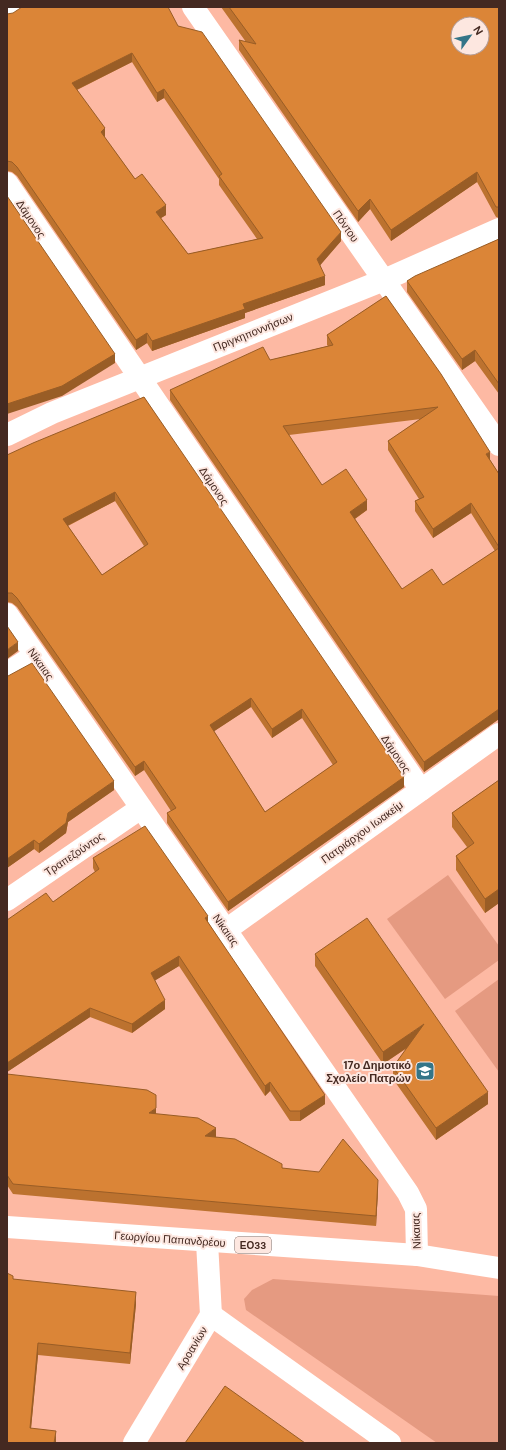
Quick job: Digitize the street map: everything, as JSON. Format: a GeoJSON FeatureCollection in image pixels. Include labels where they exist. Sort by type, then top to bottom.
{"type":"FeatureCollection","features":[{"type":"Feature","properties":{"kind":"street"},"geometry":{"type":"LineString","coordinates":[[7,11],[15,7]]}},
{"type":"Feature","properties":{"kind":"street","name":"Πόντου"},"geometry":{"type":"LineString","coordinates":[[193,7],[499,445]]}},
{"type":"Feature","properties":{"kind":"street","name":"Δάμονος"},"geometry":{"type":"LineString","coordinates":[[7,183],[421,790]]}},
{"type":"Feature","properties":{"kind":"street","name":"Πριγκηποννήσων"},"geometry":{"type":"LineString","coordinates":[[7,434],[52,413],[384,280],[499,230]]}},
{"type":"Feature","properties":{"kind":"street","name":"Νίκαιας"},"geometry":{"type":"LineString","coordinates":[[7,614],[408,1193],[416,1209],[416,1255]]}},
{"type":"Feature","properties":{"kind":"street"},"geometry":{"type":"LineString","coordinates":[[7,673],[35,655]]}},
{"type":"Feature","properties":{"kind":"street","name":"Πατριάρχου Ιωακείμ"},"geometry":{"type":"LineString","coordinates":[[226,930],[499,734]]}},
{"type":"Feature","properties":{"kind":"street","name":"Τραπεζούντος"},"geometry":{"type":"LineString","coordinates":[[7,900],[141,808]]}},
{"type":"Feature","properties":{"kind":"street","name":"Γεωργίου Παπανδρέου"},"geometry":{"type":"LineString","coordinates":[[7,1227],[207,1242],[416,1255],[499,1268]]}},
{"type":"Feature","properties":{"kind":"street","name":"Αροανίων"},"geometry":{"type":"LineString","coordinates":[[134,1443],[211,1315],[207,1242]]}},
{"type":"Feature","properties":{"kind":"street"},"geometry":{"type":"LineString","coordinates":[[211,1315],[390,1443]]}},
{"type":"Feature","properties":{"kind":"shaded area"},"geometry":{"type":"Polygon","coordinates":[[[448,875],[499,946],[499,960],[445,999],[387,919],[448,875]]]}},
{"type":"Feature","properties":{"kind":"shaded area"},"geometry":{"type":"Polygon","coordinates":[[[499,979],[499,1072],[455,1011],[499,979]]]}},
{"type":"Feature","properties":{"kind":"shaded area"},"geometry":{"type":"Polygon","coordinates":[[[273,1279],[499,1296],[499,1443],[437,1443],[246,1310],[244,1299],[252,1290],[273,1279]]]}},
{"type":"Feature","properties":{"kind":"building"},"geometry":{"type":"Polygon","coordinates":[[[22,7],[168,7],[178,26],[202,32],[341,232],[317,259],[325,276],[243,304],[245,309],[152,341],[147,333],[136,340],[17,167],[12,162],[7,161],[7,14],[13,13],[22,7]],[[132,53],[72,83],[105,128],[101,132],[135,179],[142,174],[166,205],[156,212],[188,254],[263,238],[219,176],[222,174],[164,89],[157,93],[132,53]]]}},
{"type":"Feature","properties":{"kind":"building"},"geometry":{"type":"Polygon","coordinates":[[[229,7],[499,7],[499,207],[496,207],[477,172],[391,230],[370,199],[358,211],[239,40],[256,44],[229,7]]]}},
{"type":"Feature","properties":{"kind":"building"},"geometry":{"type":"Polygon","coordinates":[[[7,196],[115,354],[62,386],[7,404],[7,196]]]}},
{"type":"Feature","properties":{"kind":"building"},"geometry":{"type":"Polygon","coordinates":[[[499,239],[499,384],[475,350],[462,359],[407,281],[415,276],[499,239]]]}},
{"type":"Feature","properties":{"kind":"building"},"geometry":{"type":"Polygon","coordinates":[[[386,296],[441,374],[490,452],[486,454],[499,474],[499,547],[471,503],[433,529],[415,501],[424,497],[388,441],[438,407],[283,426],[322,485],[346,469],[367,500],[350,512],[402,589],[432,569],[443,585],[499,548],[499,709],[424,762],[170,390],[263,347],[270,360],[333,345],[327,335],[386,296]]]}},
{"type":"Feature","properties":{"kind":"building"},"geometry":{"type":"Polygon","coordinates":[[[144,397],[404,777],[228,902],[167,813],[176,808],[144,761],[135,767],[17,598],[12,593],[7,593],[7,455],[144,397]],[[115,492],[63,519],[102,575],[148,544],[115,492]],[[251,698],[210,725],[265,812],[337,762],[302,709],[272,729],[251,698]]]}},
{"type":"Feature","properties":{"kind":"building"},"geometry":{"type":"Polygon","coordinates":[[[7,626],[18,642],[7,650],[7,626]]]}},
{"type":"Feature","properties":{"kind":"building"},"geometry":{"type":"Polygon","coordinates":[[[32,663],[114,781],[68,813],[66,823],[39,844],[34,840],[7,859],[7,676],[32,663]]]}},
{"type":"Feature","properties":{"kind":"building"},"geometry":{"type":"Polygon","coordinates":[[[499,780],[499,889],[485,899],[456,856],[474,843],[452,813],[499,780]]]}},
{"type":"Feature","properties":{"kind":"building"},"geometry":{"type":"Polygon","coordinates":[[[145,826],[208,916],[205,918],[325,1095],[300,1111],[290,1111],[270,1082],[265,1086],[179,956],[151,973],[165,1000],[132,1024],[90,1008],[7,1063],[7,920],[46,893],[53,902],[99,869],[93,858],[145,826]]]}},
{"type":"Feature","properties":{"kind":"building"},"geometry":{"type":"Polygon","coordinates":[[[367,918],[488,1092],[436,1128],[393,1067],[424,1024],[383,1052],[315,954],[367,918]]]}},
{"type":"Feature","properties":{"kind":"building"},"geometry":{"type":"Polygon","coordinates":[[[7,1074],[147,1090],[156,1095],[156,1108],[149,1113],[198,1118],[216,1128],[205,1136],[235,1139],[282,1164],[282,1168],[319,1172],[343,1139],[378,1180],[376,1216],[13,1184],[7,1175],[7,1074]]]}},
{"type":"Feature","properties":{"kind":"building"},"geometry":{"type":"Polygon","coordinates":[[[7,1273],[13,1276],[13,1279],[136,1292],[130,1353],[38,1343],[30,1428],[56,1431],[54,1443],[7,1443],[7,1273]]]}},
{"type":"Feature","properties":{"kind":"building"},"geometry":{"type":"Polygon","coordinates":[[[225,1386],[305,1443],[185,1443],[225,1386]]]}},
{"type":"Feature","properties":{"kind":"place","name":"17ο Δημοτικό Σχολείο Πατρών"},"geometry":{"type":"Point","coordinates":[425,1071]}}]}
